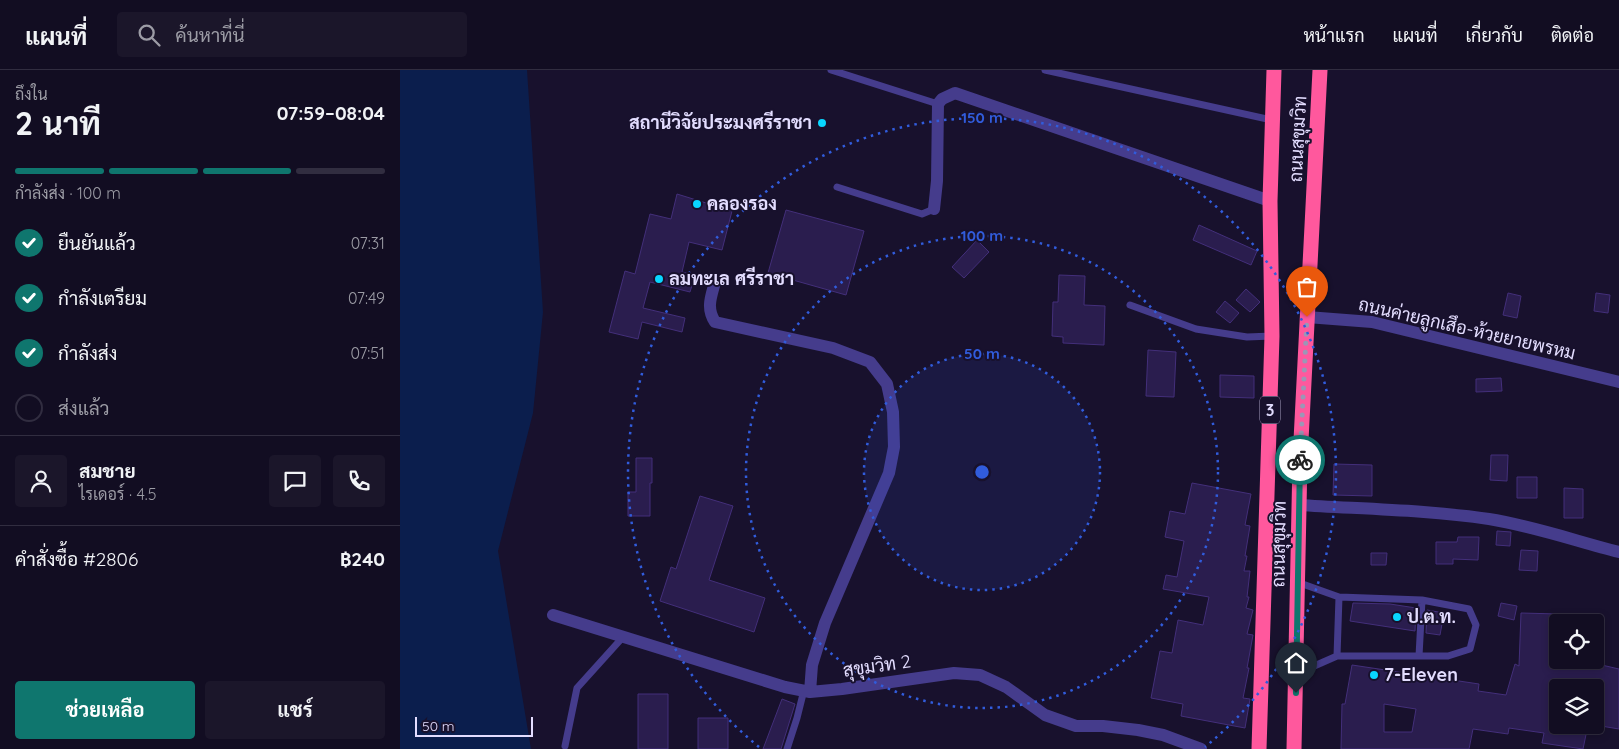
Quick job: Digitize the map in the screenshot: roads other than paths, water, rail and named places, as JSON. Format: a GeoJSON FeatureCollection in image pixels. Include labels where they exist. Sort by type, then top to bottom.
{"type":"FeatureCollection","features":[{"type":"Feature","properties":{"kind":"highway","name":"ถนนสุขุมวิท"},"geometry":{"type":"LineString","coordinates":[[1259,749],[1272,336],[1270,201],[1274,70]]}},
{"type":"Feature","properties":{"kind":"highway","name":"ถนนสุขุมวิท"},"geometry":{"type":"LineString","coordinates":[[1294,749],[1299,505],[1320,70]]}},
{"type":"Feature","properties":{"kind":"street"},"geometry":{"type":"LineString","coordinates":[[934,209],[937,181],[938,104],[942,99],[955,93],[1270,201]]}},
{"type":"Feature","properties":{"kind":"street"},"geometry":{"type":"LineString","coordinates":[[715,282],[709,303],[710,313],[715,322],[834,348],[870,362],[887,384],[893,412],[894,447],[889,473],[824,623],[807,691]]}},
{"type":"Feature","properties":{"kind":"street","name":"ถนนค่ายลูกเสึอ-ห้วยยายพรหม"},"geometry":{"type":"LineString","coordinates":[[1307,317],[1372,322],[1619,382]]}},
{"type":"Feature","properties":{"kind":"street"},"geometry":{"type":"LineString","coordinates":[[1299,505],[1488,519],[1619,552]]}},
{"type":"Feature","properties":{"kind":"street","name":"สุขุมวิท 2"},"geometry":{"type":"LineString","coordinates":[[553,615],[785,687],[807,691],[842,689],[954,672],[980,675],[1006,687],[1045,715],[1076,726],[1103,726],[1163,735],[1201,749]]}},
{"type":"Feature","properties":{"kind":"lane"},"geometry":{"type":"LineString","coordinates":[[832,70],[938,104]]}},
{"type":"Feature","properties":{"kind":"lane"},"geometry":{"type":"LineString","coordinates":[[1045,70],[1272,120]]}},
{"type":"Feature","properties":{"kind":"lane"},"geometry":{"type":"LineString","coordinates":[[837,187],[922,214],[934,209]]}},
{"type":"Feature","properties":{"kind":"lane"},"geometry":{"type":"LineString","coordinates":[[1130,304],[1196,329],[1247,337],[1272,336]]}},
{"type":"Feature","properties":{"kind":"lane"},"geometry":{"type":"LineString","coordinates":[[1296,674],[1338,656],[1448,656],[1470,649],[1476,625],[1469,609],[1422,600],[1340,597],[1297,582]]}},
{"type":"Feature","properties":{"kind":"lane"},"geometry":{"type":"LineString","coordinates":[[1338,656],[1340,597]]}},
{"type":"Feature","properties":{"kind":"lane"},"geometry":{"type":"LineString","coordinates":[[1419,656],[1422,600]]}},
{"type":"Feature","properties":{"kind":"lane"},"geometry":{"type":"LineString","coordinates":[[565,746],[577,688],[623,637]]}},
{"type":"Feature","properties":{"kind":"lane"},"geometry":{"type":"LineString","coordinates":[[787,749],[807,691]]}},
{"type":"Feature","properties":{"kind":"water"},"geometry":{"type":"Polygon","coordinates":[[[400,70],[527,70],[543,312],[533,413],[498,551],[531,749],[400,749],[400,70]]]}},
{"type":"Feature","properties":{"kind":"place","name":"สถานีวิจัยประมงศรีราชา"},"geometry":{"type":"Point","coordinates":[822,123]}},
{"type":"Feature","properties":{"kind":"place","name":"คลองรอง"},"geometry":{"type":"Point","coordinates":[697,204]}},
{"type":"Feature","properties":{"kind":"place","name":"ลมทะเล ศรีราชา"},"geometry":{"type":"Point","coordinates":[659,279]}},
{"type":"Feature","properties":{"kind":"place","name":"ป.ต.ท."},"geometry":{"type":"Point","coordinates":[1397,617]}},
{"type":"Feature","properties":{"kind":"place","name":"7-Eleven"},"geometry":{"type":"Point","coordinates":[1374,675]}}]}
